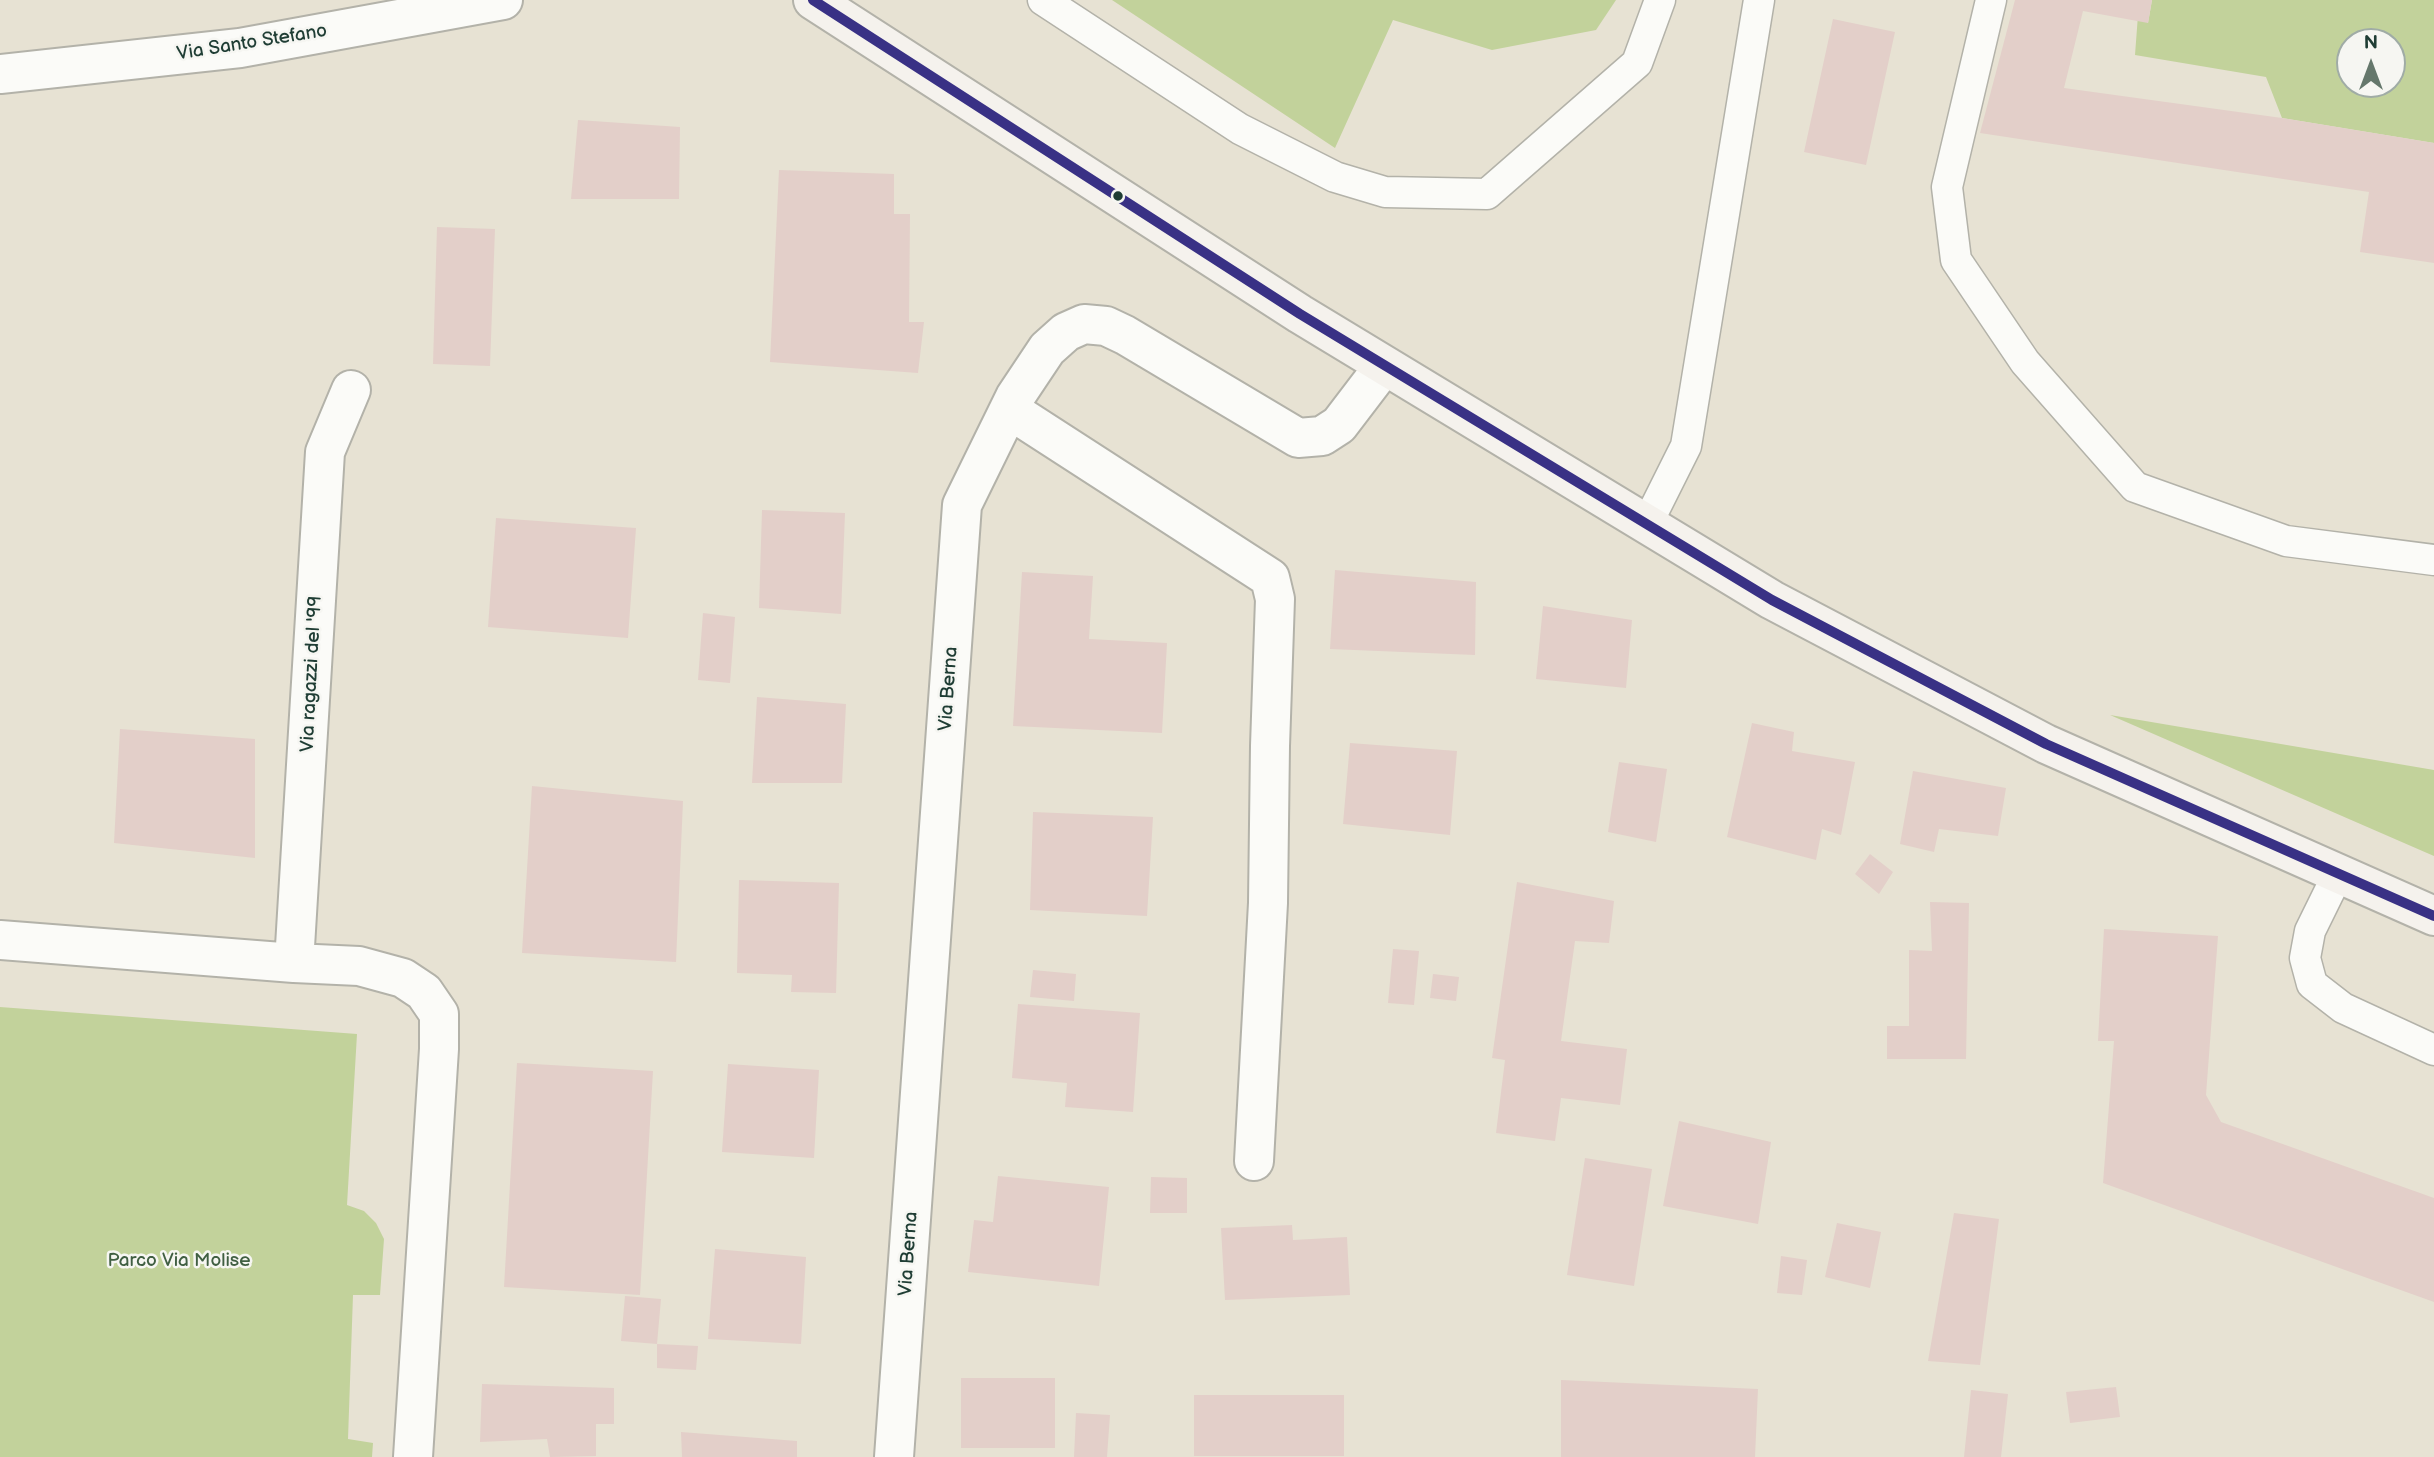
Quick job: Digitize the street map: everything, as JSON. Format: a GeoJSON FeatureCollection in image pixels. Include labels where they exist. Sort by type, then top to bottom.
{"type":"FeatureCollection","features":[{"type":"Feature","properties":{"kind":"main road"},"geometry":{"type":"LineString","coordinates":[[813,0],[1300,314],[1772,600],[2046,744],[2434,916]]}},
{"type":"Feature","properties":{"kind":"street","name":"Via Santo Stefano"},"geometry":{"type":"LineString","coordinates":[[0,74],[240,48],[503,0]]}},
{"type":"Feature","properties":{"kind":"street","name":"Via Berna"},"geometry":{"type":"LineString","coordinates":[[894,1457],[962,505],[1015,397],[1047,349],[1066,332],[1084,324],[1106,326],[1125,335],[1298,438],[1322,436],[1339,425],[1384,366]]}},
{"type":"Feature","properties":{"kind":"street","name":"Via ragazzi del '99"},"geometry":{"type":"LineString","coordinates":[[294,963],[325,452],[351,390]]}},
{"type":"Feature","properties":{"kind":"street"},"geometry":{"type":"LineString","coordinates":[[1010,410],[1270,578],[1275,599],[1268,903],[1254,1161]]}},
{"type":"Feature","properties":{"kind":"street"},"geometry":{"type":"LineString","coordinates":[[0,940],[359,966],[402,978],[424,992],[439,1014],[439,1049],[413,1457]]}},
{"type":"Feature","properties":{"kind":"lane"},"geometry":{"type":"LineString","coordinates":[[1043,0],[1240,130],[1335,177],[1385,192],[1487,194],[1637,63],[1660,0]]}},
{"type":"Feature","properties":{"kind":"lane"},"geometry":{"type":"LineString","coordinates":[[1647,524],[1686,446],[1759,0]]}},
{"type":"Feature","properties":{"kind":"lane"},"geometry":{"type":"LineString","coordinates":[[1991,0],[1947,187],[1956,260],[2025,362],[2135,487],[2286,541],[2434,560]]}},
{"type":"Feature","properties":{"kind":"lane"},"geometry":{"type":"LineString","coordinates":[[2339,872],[2310,931],[2305,958],[2312,984],[2343,1008],[2434,1050]]}},
{"type":"Feature","properties":{"kind":"green space"},"geometry":{"type":"Polygon","coordinates":[[[1112,0],[1616,0],[1596,30],[1492,50],[1393,20],[1335,148],[1112,0]]]}},
{"type":"Feature","properties":{"kind":"green space"},"geometry":{"type":"Polygon","coordinates":[[[2152,0],[2434,0],[2434,143],[2282,118],[2266,77],[2135,55],[2138,15],[2148,23],[2152,0]]]}},
{"type":"Feature","properties":{"kind":"green space"},"geometry":{"type":"Polygon","coordinates":[[[2110,715],[2434,770],[2434,856],[2427,853],[2110,715]]]}},
{"type":"Feature","properties":{"kind":"green space","name":"Parco Via Molise"},"geometry":{"type":"Polygon","coordinates":[[[0,1007],[357,1034],[347,1205],[364,1211],[376,1223],[384,1239],[380,1295],[353,1295],[348,1439],[373,1443],[372,1457],[0,1457],[0,1007]]]}},
{"type":"Feature","properties":{"kind":"building"},"geometry":{"type":"Polygon","coordinates":[[[2015,0],[2152,0],[2148,23],[2083,11],[2064,88],[2282,118],[2434,143],[2434,263],[2360,252],[2369,192],[1980,133],[2015,0]]]}},
{"type":"Feature","properties":{"kind":"building"},"geometry":{"type":"Polygon","coordinates":[[[1833,19],[1895,32],[1866,165],[1804,152],[1833,19]]]}},
{"type":"Feature","properties":{"kind":"building"},"geometry":{"type":"Polygon","coordinates":[[[578,120],[680,127],[679,199],[571,199],[578,120]]]}},
{"type":"Feature","properties":{"kind":"building"},"geometry":{"type":"Polygon","coordinates":[[[779,170],[894,174],[894,214],[910,214],[909,322],[924,322],[918,373],[770,362],[779,170]]]}},
{"type":"Feature","properties":{"kind":"building"},"geometry":{"type":"Polygon","coordinates":[[[437,227],[495,229],[490,366],[433,364],[437,227]]]}},
{"type":"Feature","properties":{"kind":"building"},"geometry":{"type":"Polygon","coordinates":[[[762,510],[845,513],[841,614],[759,608],[762,510]]]}},
{"type":"Feature","properties":{"kind":"building"},"geometry":{"type":"Polygon","coordinates":[[[496,518],[636,528],[628,638],[488,627],[496,518]]]}},
{"type":"Feature","properties":{"kind":"building"},"geometry":{"type":"Polygon","coordinates":[[[1335,570],[1476,582],[1475,655],[1330,649],[1335,570]]]}},
{"type":"Feature","properties":{"kind":"building"},"geometry":{"type":"Polygon","coordinates":[[[1022,572],[1093,576],[1089,639],[1167,643],[1162,733],[1013,726],[1022,572]]]}},
{"type":"Feature","properties":{"kind":"building"},"geometry":{"type":"Polygon","coordinates":[[[1543,606],[1632,620],[1626,688],[1536,679],[1543,606]]]}},
{"type":"Feature","properties":{"kind":"building"},"geometry":{"type":"Polygon","coordinates":[[[703,613],[735,617],[730,683],[698,680],[703,613]]]}},
{"type":"Feature","properties":{"kind":"building"},"geometry":{"type":"Polygon","coordinates":[[[757,697],[846,704],[842,783],[752,783],[757,697]]]}},
{"type":"Feature","properties":{"kind":"building"},"geometry":{"type":"Polygon","coordinates":[[[1752,723],[1794,732],[1792,751],[1855,762],[1841,835],[1822,829],[1816,860],[1727,837],[1752,723]]]}},
{"type":"Feature","properties":{"kind":"building"},"geometry":{"type":"Polygon","coordinates":[[[120,729],[255,739],[255,858],[114,843],[120,729]]]}},
{"type":"Feature","properties":{"kind":"building"},"geometry":{"type":"Polygon","coordinates":[[[1350,743],[1457,751],[1450,835],[1343,824],[1350,743]]]}},
{"type":"Feature","properties":{"kind":"building"},"geometry":{"type":"Polygon","coordinates":[[[1619,762],[1667,769],[1656,842],[1608,832],[1619,762]]]}},
{"type":"Feature","properties":{"kind":"building"},"geometry":{"type":"Polygon","coordinates":[[[1913,771],[2006,788],[1998,836],[1939,829],[1934,852],[1900,844],[1913,771]]]}},
{"type":"Feature","properties":{"kind":"building"},"geometry":{"type":"Polygon","coordinates":[[[532,786],[683,801],[676,962],[522,953],[532,786]]]}},
{"type":"Feature","properties":{"kind":"building"},"geometry":{"type":"Polygon","coordinates":[[[1033,812],[1153,817],[1147,916],[1030,910],[1033,812]]]}},
{"type":"Feature","properties":{"kind":"building"},"geometry":{"type":"Polygon","coordinates":[[[1870,854],[1893,872],[1879,894],[1855,874],[1870,854]]]}},
{"type":"Feature","properties":{"kind":"building"},"geometry":{"type":"Polygon","coordinates":[[[739,880],[839,883],[836,993],[791,992],[792,975],[737,973],[739,880]]]}},
{"type":"Feature","properties":{"kind":"building"},"geometry":{"type":"Polygon","coordinates":[[[1517,882],[1614,901],[1609,943],[1575,941],[1561,1041],[1627,1049],[1620,1105],[1561,1098],[1555,1141],[1496,1133],[1505,1060],[1492,1058],[1517,882]]]}},
{"type":"Feature","properties":{"kind":"building"},"geometry":{"type":"Polygon","coordinates":[[[1930,902],[1969,903],[1966,1059],[1887,1059],[1887,1026],[1909,1026],[1909,950],[1932,951],[1930,902]]]}},
{"type":"Feature","properties":{"kind":"building"},"geometry":{"type":"Polygon","coordinates":[[[2104,929],[2218,936],[2206,1095],[2221,1122],[2434,1198],[2434,1302],[2103,1183],[2114,1041],[2098,1041],[2104,929]]]}},
{"type":"Feature","properties":{"kind":"building"},"geometry":{"type":"Polygon","coordinates":[[[1393,949],[1419,951],[1414,1005],[1388,1003],[1393,949]]]}},
{"type":"Feature","properties":{"kind":"building"},"geometry":{"type":"Polygon","coordinates":[[[1033,970],[1076,974],[1074,1001],[1030,997],[1033,970]]]}},
{"type":"Feature","properties":{"kind":"building"},"geometry":{"type":"Polygon","coordinates":[[[1433,974],[1459,977],[1456,1001],[1430,998],[1433,974]]]}},
{"type":"Feature","properties":{"kind":"building"},"geometry":{"type":"Polygon","coordinates":[[[1018,1004],[1140,1013],[1133,1112],[1065,1107],[1067,1083],[1012,1078],[1018,1004]]]}},
{"type":"Feature","properties":{"kind":"building"},"geometry":{"type":"Polygon","coordinates":[[[517,1063],[653,1071],[640,1295],[504,1287],[517,1063]]]}},
{"type":"Feature","properties":{"kind":"building"},"geometry":{"type":"Polygon","coordinates":[[[728,1064],[819,1070],[814,1158],[722,1152],[728,1064]]]}},
{"type":"Feature","properties":{"kind":"building"},"geometry":{"type":"Polygon","coordinates":[[[1679,1121],[1771,1142],[1758,1224],[1663,1206],[1679,1121]]]}},
{"type":"Feature","properties":{"kind":"building"},"geometry":{"type":"Polygon","coordinates":[[[1585,1158],[1652,1169],[1634,1286],[1567,1275],[1585,1158]]]}},
{"type":"Feature","properties":{"kind":"building"},"geometry":{"type":"Polygon","coordinates":[[[998,1176],[1109,1187],[1099,1286],[968,1272],[974,1220],[993,1222],[998,1176]]]}},
{"type":"Feature","properties":{"kind":"building"},"geometry":{"type":"Polygon","coordinates":[[[1151,1177],[1187,1178],[1187,1213],[1150,1213],[1151,1177]]]}},
{"type":"Feature","properties":{"kind":"building"},"geometry":{"type":"Polygon","coordinates":[[[1954,1213],[1999,1219],[1980,1365],[1928,1361],[1954,1213]]]}},
{"type":"Feature","properties":{"kind":"building"},"geometry":{"type":"Polygon","coordinates":[[[1837,1223],[1881,1232],[1870,1288],[1825,1277],[1837,1223]]]}},
{"type":"Feature","properties":{"kind":"building"},"geometry":{"type":"Polygon","coordinates":[[[1292,1225],[1293,1240],[1347,1237],[1350,1295],[1225,1300],[1221,1228],[1292,1225]]]}},
{"type":"Feature","properties":{"kind":"building"},"geometry":{"type":"Polygon","coordinates":[[[715,1249],[806,1257],[801,1344],[708,1339],[715,1249]]]}},
{"type":"Feature","properties":{"kind":"building"},"geometry":{"type":"Polygon","coordinates":[[[1781,1256],[1807,1260],[1802,1295],[1777,1293],[1781,1256]]]}},
{"type":"Feature","properties":{"kind":"building"},"geometry":{"type":"Polygon","coordinates":[[[625,1296],[661,1299],[657,1344],[621,1341],[625,1296]]]}},
{"type":"Feature","properties":{"kind":"building"},"geometry":{"type":"Polygon","coordinates":[[[657,1344],[698,1346],[696,1370],[657,1368],[657,1344]]]}},
{"type":"Feature","properties":{"kind":"building"},"geometry":{"type":"Polygon","coordinates":[[[961,1378],[1055,1378],[1055,1448],[961,1448],[961,1378]]]}},
{"type":"Feature","properties":{"kind":"building"},"geometry":{"type":"Polygon","coordinates":[[[1561,1380],[1758,1389],[1755,1457],[1561,1457],[1561,1380]]]}},
{"type":"Feature","properties":{"kind":"building"},"geometry":{"type":"Polygon","coordinates":[[[482,1384],[614,1388],[614,1424],[596,1424],[596,1456],[550,1457],[547,1439],[480,1442],[482,1384]]]}},
{"type":"Feature","properties":{"kind":"building"},"geometry":{"type":"Polygon","coordinates":[[[2116,1387],[2120,1417],[2070,1423],[2066,1392],[2116,1387]]]}},
{"type":"Feature","properties":{"kind":"building"},"geometry":{"type":"Polygon","coordinates":[[[1971,1390],[2008,1394],[2001,1457],[1964,1457],[1971,1390]]]}},
{"type":"Feature","properties":{"kind":"building"},"geometry":{"type":"Polygon","coordinates":[[[1194,1395],[1344,1395],[1344,1456],[1194,1456],[1194,1395]]]}},
{"type":"Feature","properties":{"kind":"building"},"geometry":{"type":"Polygon","coordinates":[[[1076,1413],[1110,1415],[1107,1457],[1074,1457],[1076,1413]]]}},
{"type":"Feature","properties":{"kind":"building"},"geometry":{"type":"Polygon","coordinates":[[[681,1432],[797,1441],[797,1457],[682,1457],[681,1432]]]}},
{"type":"Feature","properties":{"kind":"transit line"},"geometry":{"type":"LineString","coordinates":[[813,0],[1300,314],[1772,600],[2046,744],[2434,916]]}}]}
